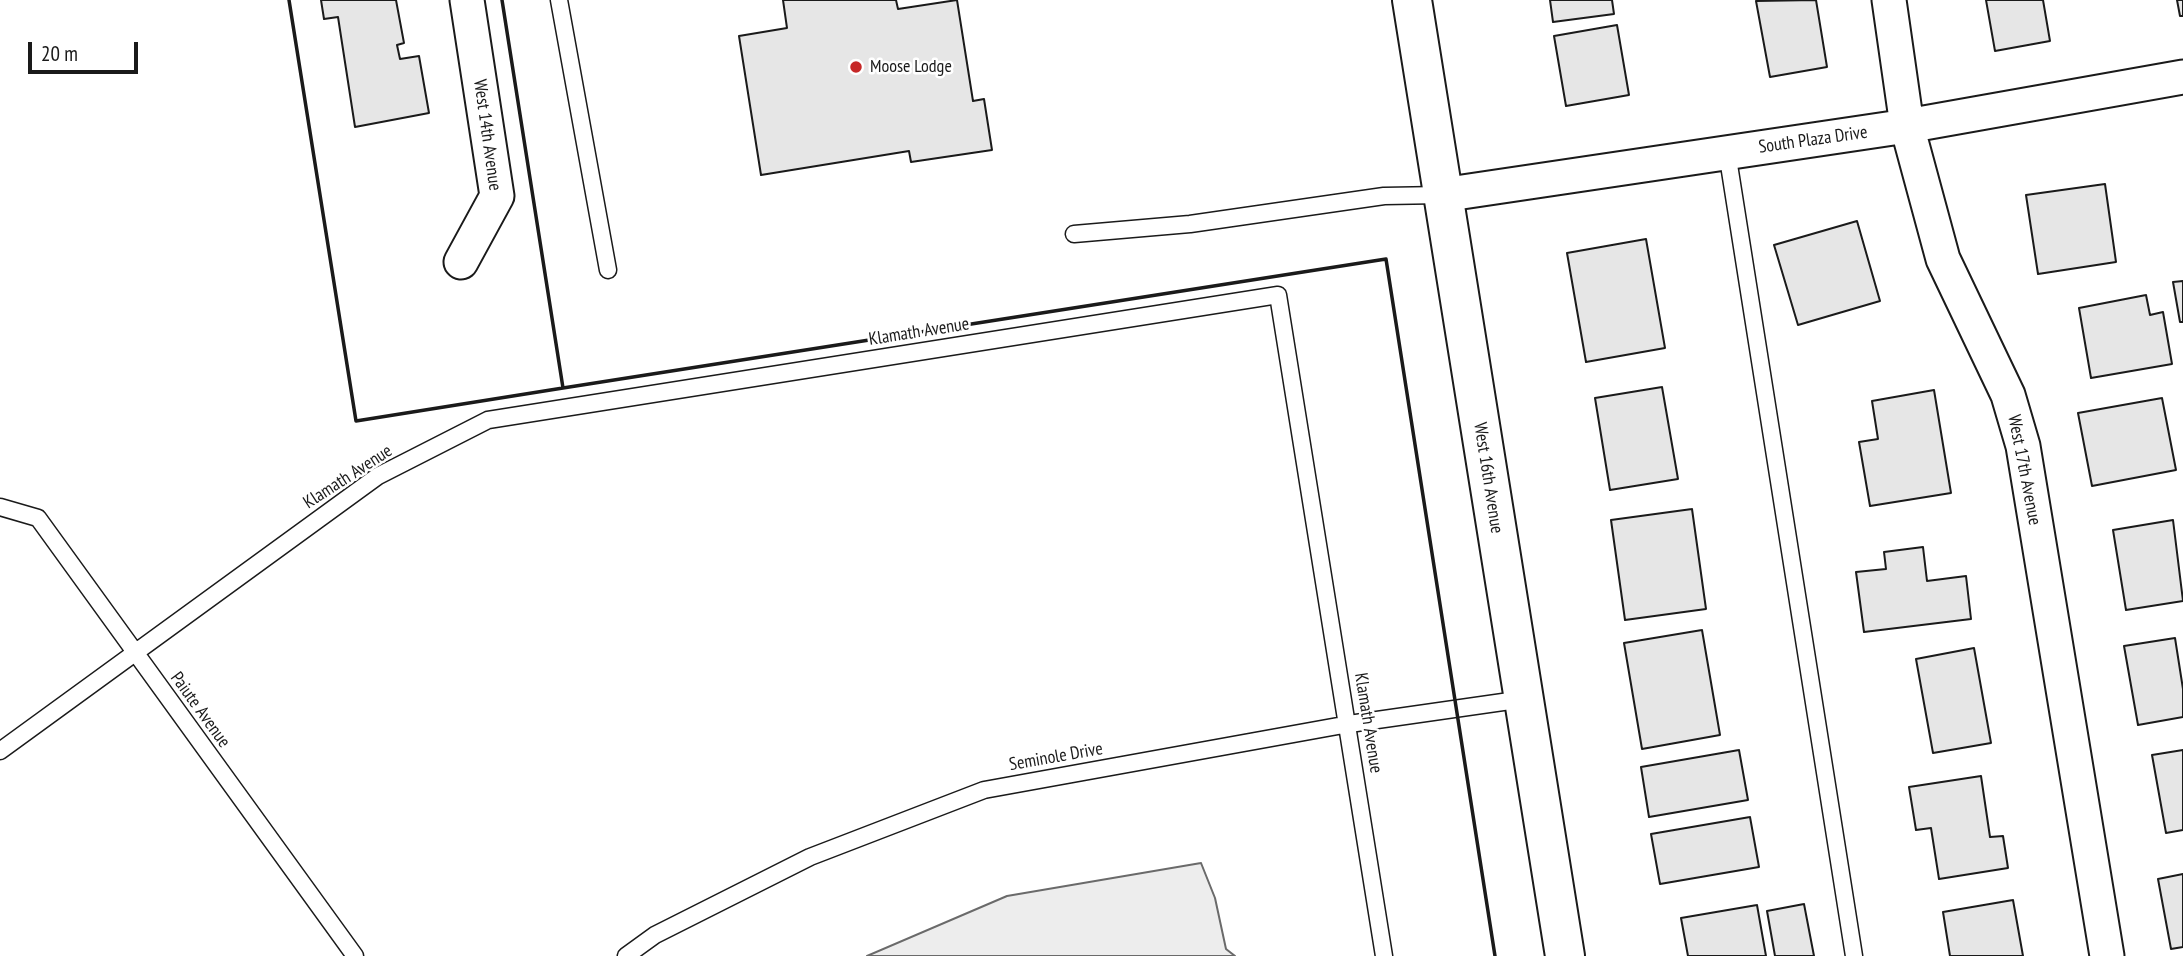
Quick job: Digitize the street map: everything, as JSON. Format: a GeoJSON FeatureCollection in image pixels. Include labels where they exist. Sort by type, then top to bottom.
{"type":"FeatureCollection","features":[{"type":"Feature","properties":{"kind":"street","name":"West 14th Avenue"},"geometry":{"type":"LineString","coordinates":[[461,262],[497,196],[467,0]]}},
{"type":"Feature","properties":{"kind":"street","name":"West 16th Avenue"},"geometry":{"type":"LineString","coordinates":[[1412,0],[1564,956]]}},
{"type":"Feature","properties":{"kind":"street","name":"West 17th Avenue"},"geometry":{"type":"LineString","coordinates":[[1889,0],[1908,126],[1943,259],[2008,395],[2023,446],[2106,956]]}},
{"type":"Feature","properties":{"kind":"street","name":"South Plaza Drive"},"geometry":{"type":"LineString","coordinates":[[1442,195],[1908,126],[2183,77]]}},
{"type":"Feature","properties":{"kind":"lane"},"geometry":{"type":"LineString","coordinates":[[559,0],[608,270]]}},
{"type":"Feature","properties":{"kind":"lane"},"geometry":{"type":"LineString","coordinates":[[1727,152],[1854,956]]}},
{"type":"Feature","properties":{"kind":"lane"},"geometry":{"type":"LineString","coordinates":[[1074,234],[1190,224],[1384,196],[1442,195]]}},
{"type":"Feature","properties":{"kind":"lane","name":"Klamath Avenue"},"geometry":{"type":"LineString","coordinates":[[0,751],[378,476],[488,420],[1278,295],[1349,724],[1384,956]]}},
{"type":"Feature","properties":{"kind":"lane","name":"Paiute Avenue"},"geometry":{"type":"LineString","coordinates":[[0,507],[38,518],[355,956]]}},
{"type":"Feature","properties":{"kind":"lane","name":"Seminole Drive"},"geometry":{"type":"LineString","coordinates":[[626,956],[655,935],[810,857],[984,790],[1349,724],[1524,699]]}},
{"type":"Feature","properties":{"kind":"shaded area"},"geometry":{"type":"Polygon","coordinates":[[[1201,863],[1215,898],[1226,949],[1235,956],[867,956],[1007,896],[1201,863]]]}},
{"type":"Feature","properties":{"kind":"building"},"geometry":{"type":"Polygon","coordinates":[[[321,0],[396,0],[404,43],[397,45],[400,59],[419,56],[429,113],[355,127],[338,17],[324,19],[321,0]]]}},
{"type":"Feature","properties":{"kind":"building","name":"Moose Lodge"},"geometry":{"type":"Polygon","coordinates":[[[783,0],[896,0],[898,9],[957,0],[973,101],[984,99],[992,150],[911,162],[909,151],[761,175],[739,36],[787,28],[783,0]]]}},
{"type":"Feature","properties":{"kind":"building"},"geometry":{"type":"Polygon","coordinates":[[[1550,0],[1612,0],[1614,14],[1553,22],[1550,0]]]}},
{"type":"Feature","properties":{"kind":"building"},"geometry":{"type":"Polygon","coordinates":[[[1816,0],[1827,67],[1770,77],[1756,1],[1816,0]]]}},
{"type":"Feature","properties":{"kind":"building"},"geometry":{"type":"Polygon","coordinates":[[[1986,0],[2043,0],[2050,41],[1995,51],[1986,0]]]}},
{"type":"Feature","properties":{"kind":"building"},"geometry":{"type":"Polygon","coordinates":[[[2177,0],[2183,0],[2183,16],[2180,16],[2177,0]]]}},
{"type":"Feature","properties":{"kind":"building"},"geometry":{"type":"Polygon","coordinates":[[[1617,25],[1629,95],[1566,106],[1554,36],[1617,25]]]}},
{"type":"Feature","properties":{"kind":"building"},"geometry":{"type":"Polygon","coordinates":[[[2105,184],[2116,262],[2038,274],[2026,195],[2105,184]]]}},
{"type":"Feature","properties":{"kind":"building"},"geometry":{"type":"Polygon","coordinates":[[[1857,221],[1880,301],[1798,325],[1774,245],[1857,221]]]}},
{"type":"Feature","properties":{"kind":"building"},"geometry":{"type":"Polygon","coordinates":[[[1646,239],[1665,348],[1586,362],[1567,253],[1646,239]]]}},
{"type":"Feature","properties":{"kind":"building"},"geometry":{"type":"Polygon","coordinates":[[[2183,281],[2183,322],[2180,322],[2173,282],[2183,281]]]}},
{"type":"Feature","properties":{"kind":"building"},"geometry":{"type":"Polygon","coordinates":[[[2146,295],[2150,315],[2163,312],[2172,364],[2091,378],[2079,308],[2146,295]]]}},
{"type":"Feature","properties":{"kind":"building"},"geometry":{"type":"Polygon","coordinates":[[[1662,387],[1678,479],[1610,490],[1595,398],[1662,387]]]}},
{"type":"Feature","properties":{"kind":"building"},"geometry":{"type":"Polygon","coordinates":[[[1934,390],[1951,493],[1870,506],[1859,442],[1878,439],[1872,401],[1934,390]]]}},
{"type":"Feature","properties":{"kind":"building"},"geometry":{"type":"Polygon","coordinates":[[[2162,398],[2176,470],[2092,486],[2078,413],[2162,398]]]}},
{"type":"Feature","properties":{"kind":"building"},"geometry":{"type":"Polygon","coordinates":[[[1692,509],[1706,609],[1625,620],[1611,520],[1692,509]]]}},
{"type":"Feature","properties":{"kind":"building"},"geometry":{"type":"Polygon","coordinates":[[[2173,520],[2183,601],[2126,610],[2113,530],[2173,520]]]}},
{"type":"Feature","properties":{"kind":"building"},"geometry":{"type":"Polygon","coordinates":[[[1923,547],[1927,581],[1966,576],[1971,619],[1864,632],[1856,572],[1886,569],[1884,552],[1923,547]]]}},
{"type":"Feature","properties":{"kind":"building"},"geometry":{"type":"Polygon","coordinates":[[[1702,630],[1720,735],[1642,749],[1624,643],[1702,630]]]}},
{"type":"Feature","properties":{"kind":"building"},"geometry":{"type":"Polygon","coordinates":[[[2175,638],[2183,689],[2183,717],[2138,725],[2124,646],[2175,638]]]}},
{"type":"Feature","properties":{"kind":"building"},"geometry":{"type":"Polygon","coordinates":[[[1974,648],[1991,743],[1933,753],[1916,659],[1974,648]]]}},
{"type":"Feature","properties":{"kind":"building"},"geometry":{"type":"Polygon","coordinates":[[[1739,750],[1748,800],[1649,817],[1641,767],[1739,750]]]}},
{"type":"Feature","properties":{"kind":"building"},"geometry":{"type":"Polygon","coordinates":[[[2183,750],[2183,830],[2166,833],[2152,755],[2183,750]]]}},
{"type":"Feature","properties":{"kind":"building"},"geometry":{"type":"Polygon","coordinates":[[[1981,776],[1990,837],[2003,836],[2008,868],[1939,879],[1931,828],[1916,830],[1909,787],[1981,776]]]}},
{"type":"Feature","properties":{"kind":"building"},"geometry":{"type":"Polygon","coordinates":[[[1750,817],[1759,867],[1660,884],[1651,834],[1750,817]]]}},
{"type":"Feature","properties":{"kind":"building"},"geometry":{"type":"Polygon","coordinates":[[[2183,874],[2183,947],[2171,949],[2158,879],[2183,874]]]}},
{"type":"Feature","properties":{"kind":"building"},"geometry":{"type":"Polygon","coordinates":[[[2013,900],[2023,956],[1950,956],[1943,912],[2013,900]]]}},
{"type":"Feature","properties":{"kind":"building"},"geometry":{"type":"Polygon","coordinates":[[[1804,904],[1814,956],[1775,956],[1767,911],[1804,904]]]}},
{"type":"Feature","properties":{"kind":"building"},"geometry":{"type":"Polygon","coordinates":[[[1757,905],[1766,956],[1688,956],[1681,918],[1757,905]]]}},
{"type":"Feature","properties":{"kind":"wall"},"geometry":{"type":"LineString","coordinates":[[289,0],[356,421],[563,388],[502,0]]}},
{"type":"Feature","properties":{"kind":"wall"},"geometry":{"type":"LineString","coordinates":[[563,388],[1386,259],[1495,956]]}},
{"type":"Feature","properties":{"kind":"place","name":"Moose Lodge"},"geometry":{"type":"Point","coordinates":[856,67]}}]}
